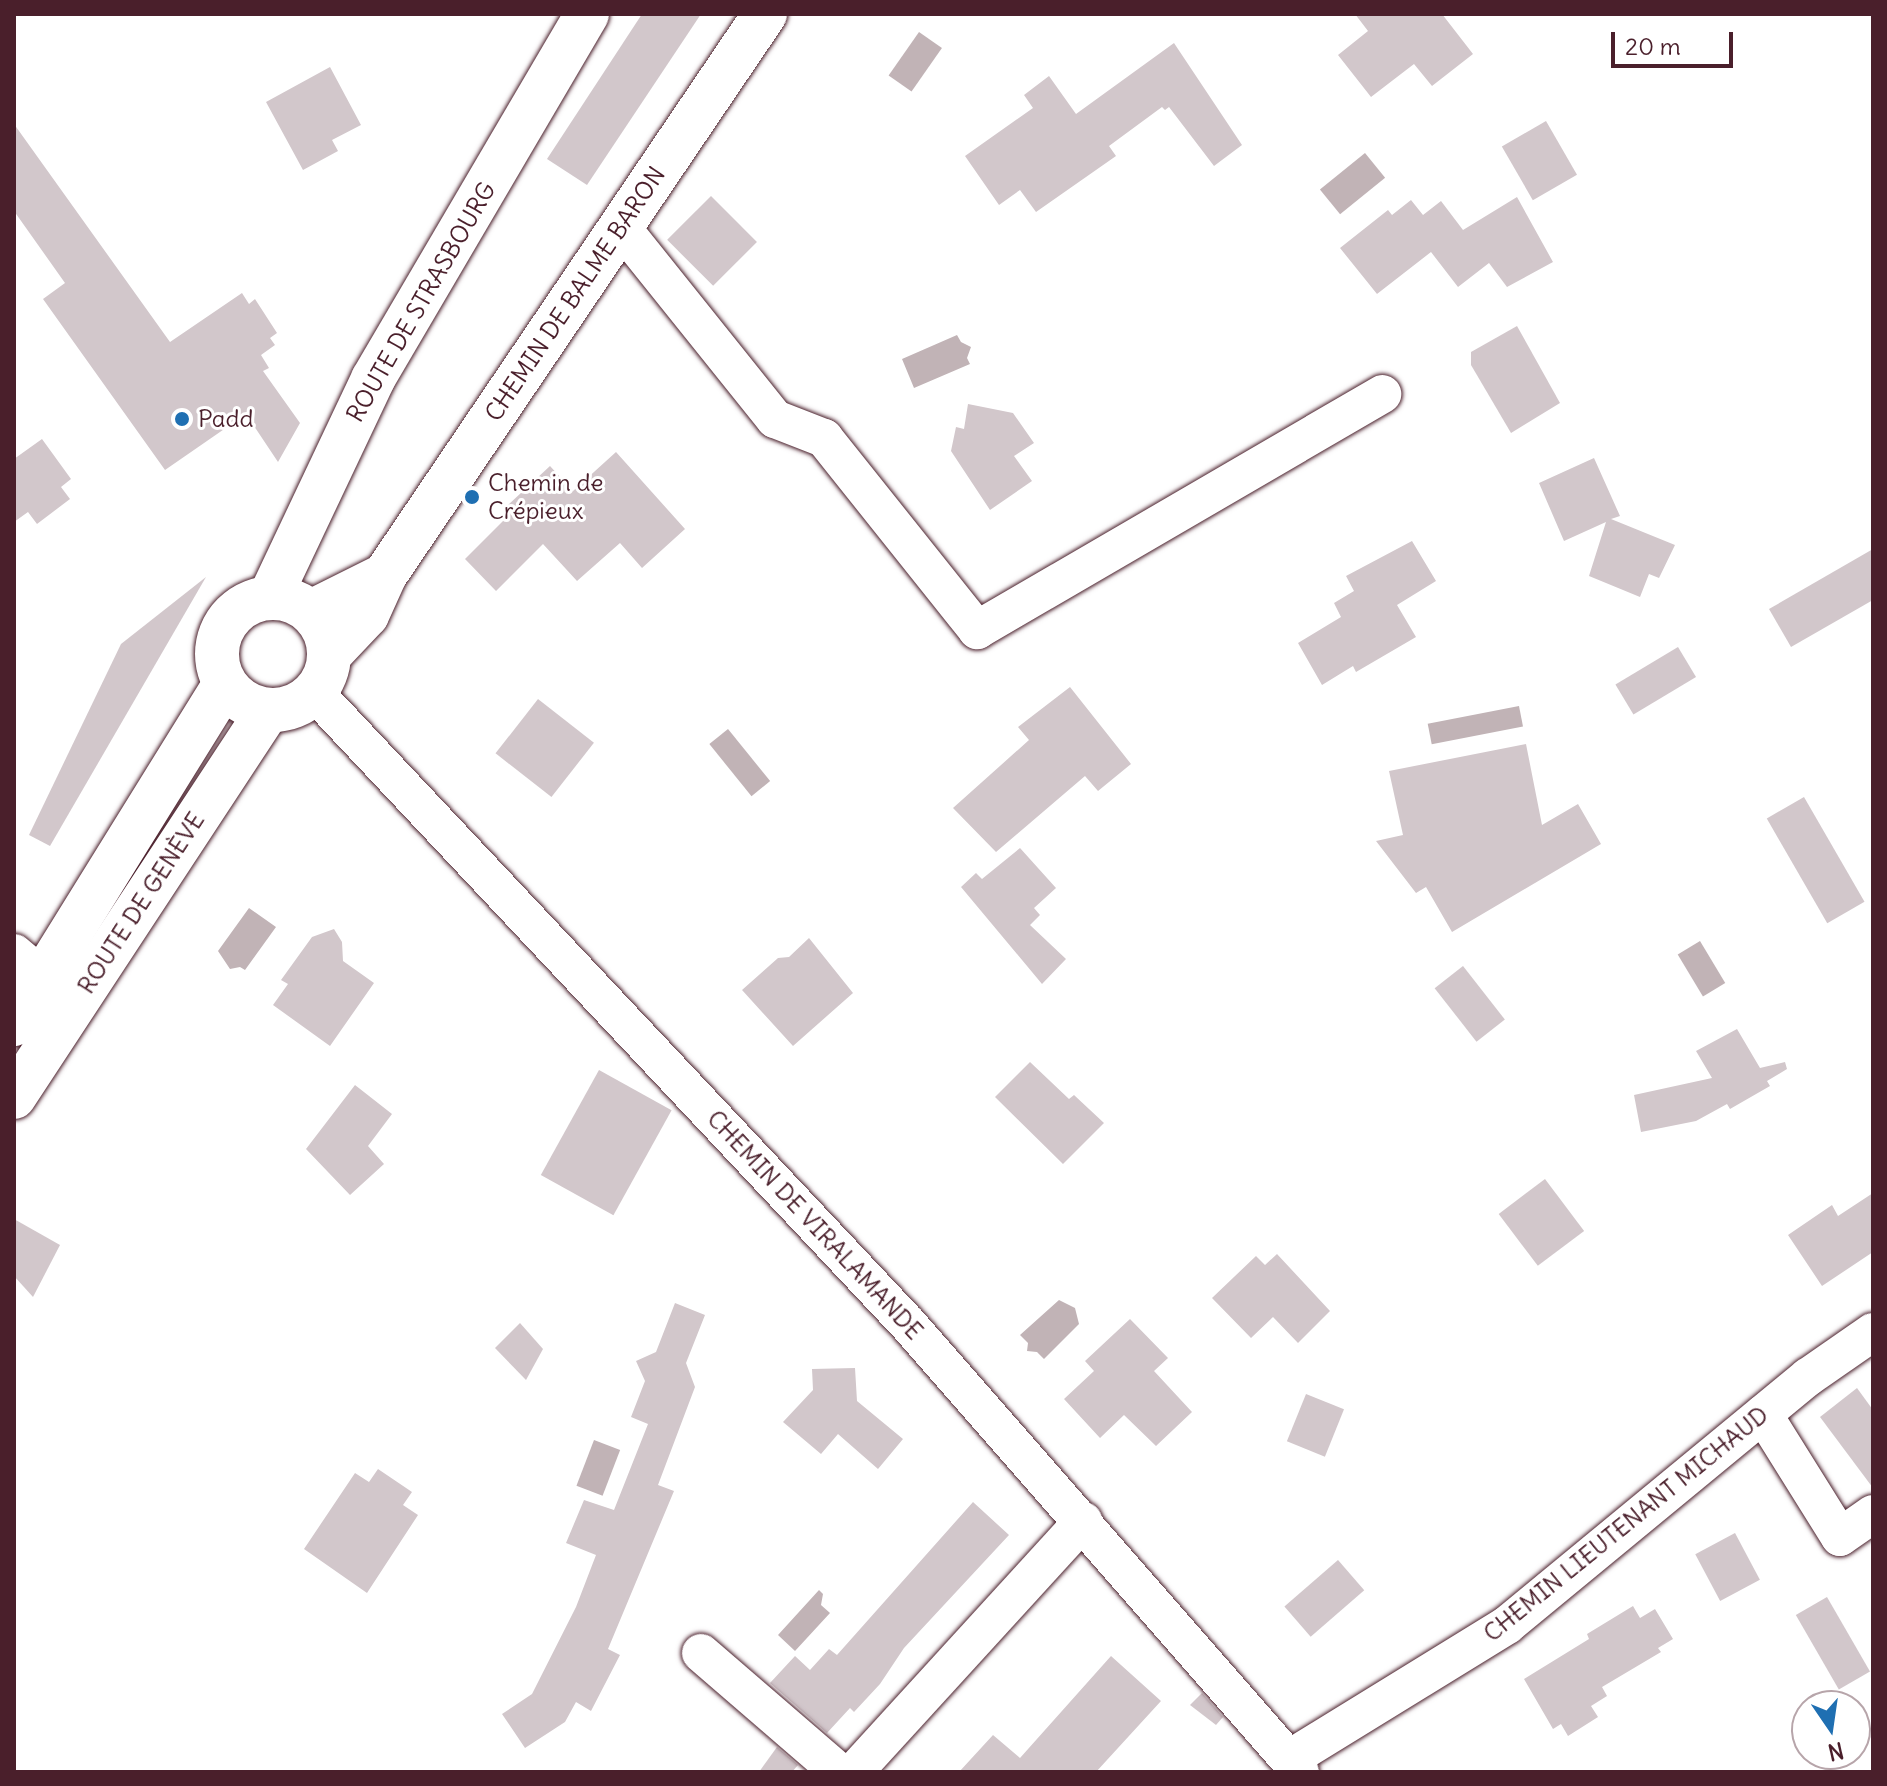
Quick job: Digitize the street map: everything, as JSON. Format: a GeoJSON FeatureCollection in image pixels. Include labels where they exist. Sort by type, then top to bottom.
{"type":"FeatureCollection","features":[{"type":"Feature","properties":{"kind":"main road","name":"ROUTE DE STRASBOURG"},"geometry":{"type":"LineString","coordinates":[[270,597],[373,379],[587,14]]}},
{"type":"Feature","properties":{"kind":"main road","name":"CHEMIN DE BALME BARON"},"geometry":{"type":"LineString","coordinates":[[321,674],[367,615],[385,575],[765,14]]}},
{"type":"Feature","properties":{"kind":"main road","name":"CHEMIN DE BALME BARON"},"geometry":{"type":"LineString","coordinates":[[311,612],[385,575]]}},
{"type":"Feature","properties":{"kind":"main road"},"geometry":{"type":"LineString","coordinates":[[270,597],[298,603],[311,612],[327,639],[321,674],[285,709],[268,710],[251,706],[225,684],[216,654],[225,624],[251,602],[270,597]]}},
{"type":"Feature","properties":{"kind":"main road","name":"ROUTE DE GENÈVE"},"geometry":{"type":"LineString","coordinates":[[14,1024],[29,966],[225,684]]}},
{"type":"Feature","properties":{"kind":"main road","name":"ROUTE DE GENÈVE"},"geometry":{"type":"LineString","coordinates":[[14,1097],[268,710]]}},
{"type":"Feature","properties":{"kind":"street"},"geometry":{"type":"LineString","coordinates":[[621,227],[775,419],[824,438],[977,630],[1382,394]]}},
{"type":"Feature","properties":{"kind":"street","name":"CHEMIN DE VIRALAMANDE"},"geometry":{"type":"LineString","coordinates":[[321,674],[908,1324],[1295,1765]]}},
{"type":"Feature","properties":{"kind":"street","name":"CHEMIN LIEUTENANT MICHAUD"},"geometry":{"type":"LineString","coordinates":[[1295,1765],[1507,1625],[1763,1414],[1873,1332]]}},
{"type":"Feature","properties":{"kind":"street"},"geometry":{"type":"LineString","coordinates":[[1763,1414],[1840,1537],[1873,1514]]}},
{"type":"Feature","properties":{"kind":"street"},"geometry":{"type":"LineString","coordinates":[[854,1772],[1083,1521]]}},
{"type":"Feature","properties":{"kind":"street"},"geometry":{"type":"LineString","coordinates":[[701,1653],[839,1772]]}},
{"type":"Feature","properties":{"kind":"shaded area"},"geometry":{"type":"Polygon","coordinates":[[[919,32],[942,48],[912,91],[889,75],[919,32]]]}},
{"type":"Feature","properties":{"kind":"shaded area"},"geometry":{"type":"Polygon","coordinates":[[[1365,153],[1385,178],[1340,214],[1320,190],[1365,153]]]}},
{"type":"Feature","properties":{"kind":"shaded area"},"geometry":{"type":"Polygon","coordinates":[[[957,335],[961,342],[971,347],[967,358],[970,364],[914,388],[902,359],[957,335]]]}},
{"type":"Feature","properties":{"kind":"shaded area"},"geometry":{"type":"Polygon","coordinates":[[[1519,706],[1523,727],[1432,744],[1428,724],[1519,706]]]}},
{"type":"Feature","properties":{"kind":"shaded area"},"geometry":{"type":"Polygon","coordinates":[[[728,729],[770,781],[752,796],[709,744],[728,729]]]}},
{"type":"Feature","properties":{"kind":"shaded area"},"geometry":{"type":"Polygon","coordinates":[[[249,908],[276,927],[245,970],[240,967],[230,969],[218,951],[249,908]]]}},
{"type":"Feature","properties":{"kind":"shaded area"},"geometry":{"type":"Polygon","coordinates":[[[1700,941],[1725,983],[1703,996],[1678,954],[1700,941]]]}},
{"type":"Feature","properties":{"kind":"shaded area"},"geometry":{"type":"Polygon","coordinates":[[[1059,1300],[1075,1308],[1079,1324],[1044,1359],[1037,1352],[1027,1351],[1028,1343],[1020,1335],[1059,1300]]]}},
{"type":"Feature","properties":{"kind":"shaded area"},"geometry":{"type":"Polygon","coordinates":[[[594,1440],[620,1450],[603,1496],[576,1486],[594,1440]]]}},
{"type":"Feature","properties":{"kind":"shaded area"},"geometry":{"type":"Polygon","coordinates":[[[819,1590],[823,1594],[821,1605],[830,1613],[795,1651],[778,1635],[819,1590]]]}},
{"type":"Feature","properties":{"kind":"building"},"geometry":{"type":"Polygon","coordinates":[[[642,14],[701,14],[587,185],[547,159],[642,14]]]}},
{"type":"Feature","properties":{"kind":"building"},"geometry":{"type":"Polygon","coordinates":[[[1355,14],[1442,14],[1473,54],[1432,86],[1414,64],[1371,97],[1338,55],[1368,31],[1355,14]]]}},
{"type":"Feature","properties":{"kind":"building"},"geometry":{"type":"Polygon","coordinates":[[[1174,43],[1242,145],[1214,166],[1169,107],[1165,110],[1162,107],[1109,146],[1116,156],[1036,212],[1020,190],[999,205],[965,156],[1033,108],[1024,95],[1049,76],[1076,114],[1174,43]]]}},
{"type":"Feature","properties":{"kind":"building"},"geometry":{"type":"Polygon","coordinates":[[[330,67],[361,125],[332,140],[338,151],[303,170],[266,102],[330,67]]]}},
{"type":"Feature","properties":{"kind":"building"},"geometry":{"type":"Polygon","coordinates":[[[1546,121],[1577,175],[1533,200],[1502,146],[1546,121]]]}},
{"type":"Feature","properties":{"kind":"building"},"geometry":{"type":"Polygon","coordinates":[[[14,124],[170,342],[242,293],[249,304],[255,299],[277,333],[270,338],[275,345],[261,355],[269,368],[263,371],[300,423],[278,462],[246,414],[165,470],[43,299],[65,283],[14,211],[14,124]]]}},
{"type":"Feature","properties":{"kind":"building"},"geometry":{"type":"Polygon","coordinates":[[[711,196],[757,242],[713,286],[667,240],[711,196]]]}},
{"type":"Feature","properties":{"kind":"building"},"geometry":{"type":"Polygon","coordinates":[[[1517,197],[1553,262],[1507,287],[1489,263],[1458,287],[1431,252],[1377,294],[1340,248],[1388,210],[1392,215],[1411,200],[1423,215],[1441,201],[1463,230],[1517,197]]]}},
{"type":"Feature","properties":{"kind":"building"},"geometry":{"type":"Polygon","coordinates":[[[1517,326],[1560,403],[1511,433],[1471,365],[1471,352],[1517,326]]]}},
{"type":"Feature","properties":{"kind":"building"},"geometry":{"type":"Polygon","coordinates":[[[968,404],[1013,413],[1034,443],[1014,456],[1032,481],[990,510],[951,451],[956,427],[964,429],[968,404]]]}},
{"type":"Feature","properties":{"kind":"building"},"geometry":{"type":"Polygon","coordinates":[[[42,439],[71,479],[61,487],[70,499],[37,524],[28,512],[14,522],[14,459],[42,439]]]}},
{"type":"Feature","properties":{"kind":"building"},"geometry":{"type":"Polygon","coordinates":[[[616,452],[685,529],[642,568],[620,543],[577,581],[543,544],[496,591],[465,559],[513,511],[508,505],[550,466],[573,491],[616,452]]]}},
{"type":"Feature","properties":{"kind":"building"},"geometry":{"type":"Polygon","coordinates":[[[1594,458],[1620,516],[1611,519],[1675,545],[1659,578],[1649,574],[1640,597],[1589,576],[1606,522],[1564,541],[1539,483],[1594,458]]]}},
{"type":"Feature","properties":{"kind":"building"},"geometry":{"type":"Polygon","coordinates":[[[1412,541],[1436,581],[1397,605],[1416,637],[1356,672],[1353,666],[1322,685],[1298,643],[1341,617],[1334,603],[1354,591],[1346,576],[1412,541]]]}},
{"type":"Feature","properties":{"kind":"building"},"geometry":{"type":"Polygon","coordinates":[[[1873,549],[1873,600],[1791,647],[1769,609],[1873,549]]]}},
{"type":"Feature","properties":{"kind":"building"},"geometry":{"type":"Polygon","coordinates":[[[206,577],[50,846],[29,835],[121,644],[206,577]]]}},
{"type":"Feature","properties":{"kind":"building"},"geometry":{"type":"Polygon","coordinates":[[[1678,647],[1696,677],[1633,715],[1615,685],[1678,647]]]}},
{"type":"Feature","properties":{"kind":"building"},"geometry":{"type":"Polygon","coordinates":[[[1070,687],[1131,764],[1098,791],[1085,776],[996,852],[953,808],[1029,740],[1018,727],[1070,687]]]}},
{"type":"Feature","properties":{"kind":"building"},"geometry":{"type":"Polygon","coordinates":[[[538,699],[594,743],[551,797],[496,753],[538,699]]]}},
{"type":"Feature","properties":{"kind":"building"},"geometry":{"type":"Polygon","coordinates":[[[1526,744],[1542,825],[1578,804],[1601,844],[1452,932],[1426,887],[1416,893],[1376,841],[1403,835],[1389,771],[1526,744]]]}},
{"type":"Feature","properties":{"kind":"building"},"geometry":{"type":"Polygon","coordinates":[[[1804,797],[1864,902],[1827,923],[1767,818],[1804,797]]]}},
{"type":"Feature","properties":{"kind":"building"},"geometry":{"type":"Polygon","coordinates":[[[1020,848],[1056,888],[1034,908],[1040,915],[1030,925],[1066,959],[1042,984],[961,887],[976,873],[982,879],[1020,848]]]}},
{"type":"Feature","properties":{"kind":"building"},"geometry":{"type":"Polygon","coordinates":[[[334,929],[342,942],[343,961],[374,983],[330,1046],[273,1005],[288,984],[281,980],[312,937],[334,929]]]}},
{"type":"Feature","properties":{"kind":"building"},"geometry":{"type":"Polygon","coordinates":[[[809,938],[853,993],[793,1046],[742,990],[778,958],[789,957],[809,938]]]}},
{"type":"Feature","properties":{"kind":"building"},"geometry":{"type":"Polygon","coordinates":[[[1463,966],[1505,1020],[1476,1042],[1435,988],[1463,966]]]}},
{"type":"Feature","properties":{"kind":"building"},"geometry":{"type":"Polygon","coordinates":[[[1737,1029],[1760,1068],[1785,1062],[1787,1069],[1767,1081],[1770,1086],[1730,1109],[1727,1104],[1696,1121],[1641,1132],[1634,1095],[1712,1078],[1696,1051],[1737,1029]]]}},
{"type":"Feature","properties":{"kind":"building"},"geometry":{"type":"Polygon","coordinates":[[[1030,1062],[1069,1099],[1074,1095],[1104,1123],[1063,1164],[995,1097],[1030,1062]]]}},
{"type":"Feature","properties":{"kind":"building"},"geometry":{"type":"Polygon","coordinates":[[[599,1070],[672,1110],[613,1215],[541,1175],[599,1070]]]}},
{"type":"Feature","properties":{"kind":"building"},"geometry":{"type":"Polygon","coordinates":[[[355,1085],[392,1114],[368,1146],[384,1164],[350,1195],[306,1149],[355,1085]]]}},
{"type":"Feature","properties":{"kind":"building"},"geometry":{"type":"Polygon","coordinates":[[[1545,1179],[1584,1231],[1538,1266],[1499,1214],[1545,1179]]]}},
{"type":"Feature","properties":{"kind":"building"},"geometry":{"type":"Polygon","coordinates":[[[1873,1193],[1873,1252],[1822,1286],[1788,1235],[1832,1205],[1838,1216],[1873,1193]]]}},
{"type":"Feature","properties":{"kind":"building"},"geometry":{"type":"Polygon","coordinates":[[[14,1219],[60,1245],[33,1297],[14,1276],[14,1219]]]}},
{"type":"Feature","properties":{"kind":"building"},"geometry":{"type":"Polygon","coordinates":[[[1277,1254],[1330,1311],[1298,1343],[1273,1317],[1251,1338],[1212,1298],[1256,1256],[1265,1265],[1277,1254]]]}},
{"type":"Feature","properties":{"kind":"building"},"geometry":{"type":"Polygon","coordinates":[[[675,1303],[705,1315],[686,1363],[695,1387],[658,1485],[674,1491],[608,1649],[620,1655],[591,1711],[576,1702],[565,1722],[525,1748],[502,1714],[532,1694],[576,1607],[596,1555],[566,1543],[584,1500],[614,1510],[648,1424],[631,1417],[645,1381],[636,1361],[656,1352],[675,1303]]]}},
{"type":"Feature","properties":{"kind":"building"},"geometry":{"type":"Polygon","coordinates":[[[1130,1319],[1168,1358],[1154,1371],[1192,1412],[1156,1446],[1124,1415],[1100,1438],[1064,1399],[1094,1371],[1085,1361],[1130,1319]]]}},
{"type":"Feature","properties":{"kind":"building"},"geometry":{"type":"Polygon","coordinates":[[[520,1323],[543,1349],[526,1380],[495,1348],[520,1323]]]}},
{"type":"Feature","properties":{"kind":"building"},"geometry":{"type":"Polygon","coordinates":[[[855,1368],[857,1401],[903,1439],[878,1469],[838,1434],[821,1454],[783,1422],[813,1390],[812,1369],[855,1368]]]}},
{"type":"Feature","properties":{"kind":"building"},"geometry":{"type":"Polygon","coordinates":[[[1857,1388],[1873,1410],[1873,1488],[1820,1417],[1857,1388]]]}},
{"type":"Feature","properties":{"kind":"building"},"geometry":{"type":"Polygon","coordinates":[[[1306,1394],[1344,1409],[1325,1457],[1287,1441],[1306,1394]]]}},
{"type":"Feature","properties":{"kind":"building"},"geometry":{"type":"Polygon","coordinates":[[[378,1469],[412,1492],[403,1505],[418,1515],[367,1593],[304,1549],[355,1473],[369,1482],[378,1469]]]}},
{"type":"Feature","properties":{"kind":"building"},"geometry":{"type":"Polygon","coordinates":[[[973,1502],[1009,1535],[904,1648],[880,1684],[854,1712],[850,1708],[827,1733],[770,1683],[795,1656],[810,1670],[829,1649],[837,1655],[973,1502]]]}},
{"type":"Feature","properties":{"kind":"building"},"geometry":{"type":"Polygon","coordinates":[[[1735,1533],[1760,1580],[1720,1601],[1695,1554],[1735,1533]]]}},
{"type":"Feature","properties":{"kind":"building"},"geometry":{"type":"Polygon","coordinates":[[[1338,1560],[1364,1590],[1311,1637],[1284,1607],[1338,1560]]]}},
{"type":"Feature","properties":{"kind":"building"},"geometry":{"type":"Polygon","coordinates":[[[1827,1597],[1870,1671],[1839,1689],[1796,1615],[1827,1597]]]}},
{"type":"Feature","properties":{"kind":"building"},"geometry":{"type":"Polygon","coordinates":[[[1633,1606],[1640,1618],[1655,1609],[1673,1639],[1658,1648],[1661,1652],[1602,1687],[1607,1696],[1591,1706],[1598,1717],[1568,1736],[1561,1724],[1553,1729],[1524,1679],[1589,1639],[1587,1634],[1633,1606]]]}},
{"type":"Feature","properties":{"kind":"building"},"geometry":{"type":"Polygon","coordinates":[[[1111,1656],[1161,1701],[1096,1772],[959,1772],[993,1735],[1020,1758],[1111,1656]]]}},
{"type":"Feature","properties":{"kind":"building"},"geometry":{"type":"Polygon","coordinates":[[[1202,1693],[1223,1717],[1216,1725],[1190,1705],[1202,1693]]]}},
{"type":"Feature","properties":{"kind":"building"},"geometry":{"type":"Polygon","coordinates":[[[777,1747],[798,1765],[792,1772],[759,1772],[777,1747]]]}},
{"type":"Feature","properties":{"kind":"place","name":"Padd"},"geometry":{"type":"Point","coordinates":[182,419]}},
{"type":"Feature","properties":{"kind":"place","name":"Chemin de Crépieux"},"geometry":{"type":"Point","coordinates":[472,497]}}]}
